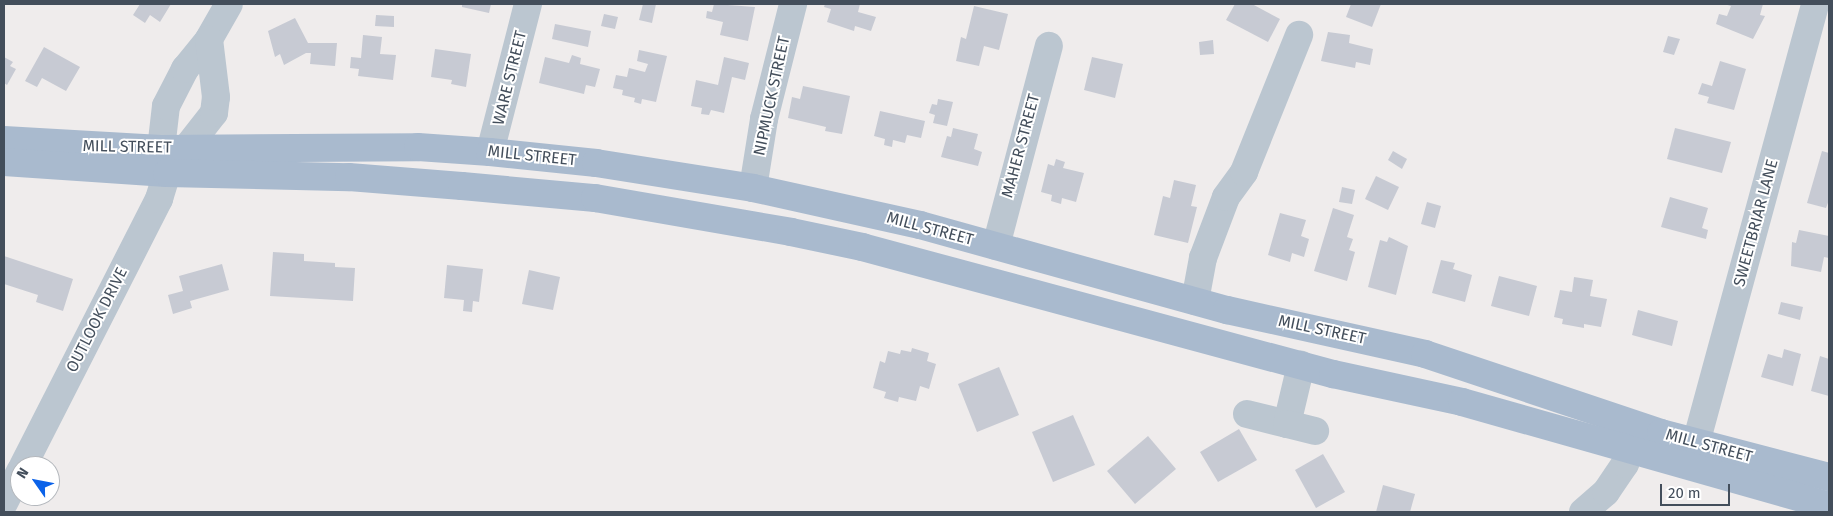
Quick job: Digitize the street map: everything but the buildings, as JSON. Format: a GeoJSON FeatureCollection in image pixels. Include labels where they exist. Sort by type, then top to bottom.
{"type":"FeatureCollection","features":[{"type":"Feature","properties":{"kind":"main road","name":"MILL STREET"},"geometry":{"type":"LineString","coordinates":[[4,140],[171,156],[349,177],[595,198],[697,214],[862,247],[1301,365],[1462,402],[1829,506]]}},
{"type":"Feature","properties":{"kind":"main road","name":"MILL STREET"},"geometry":{"type":"LineString","coordinates":[[4,162],[418,147],[596,163],[753,188],[911,223],[1195,301],[1425,354],[1696,443],[1829,477]]}},
{"type":"Feature","properties":{"kind":"street"},"geometry":{"type":"LineString","coordinates":[[171,156],[166,106],[185,69],[209,39],[229,4]]}},
{"type":"Feature","properties":{"kind":"street","name":"WARE STREET"},"geometry":{"type":"LineString","coordinates":[[490,152],[528,4]]}},
{"type":"Feature","properties":{"kind":"street","name":"NIPMUCK STREET"},"geometry":{"type":"LineString","coordinates":[[753,188],[764,119],[793,4]]}},
{"type":"Feature","properties":{"kind":"street","name":"SWEETBRIAR LANE"},"geometry":{"type":"LineString","coordinates":[[1696,443],[1815,4]]}},
{"type":"Feature","properties":{"kind":"street"},"geometry":{"type":"LineString","coordinates":[[1195,301],[1203,258],[1226,197],[1244,172],[1299,35]]}},
{"type":"Feature","properties":{"kind":"street"},"geometry":{"type":"LineString","coordinates":[[171,156],[214,113],[216,97],[209,39]]}},
{"type":"Feature","properties":{"kind":"street","name":"MAHER STREET"},"geometry":{"type":"LineString","coordinates":[[996,246],[1049,46]]}},
{"type":"Feature","properties":{"kind":"street","name":"OUTLOOK DRIVE"},"geometry":{"type":"LineString","coordinates":[[28,456],[159,199],[171,156]]}},
{"type":"Feature","properties":{"kind":"street"},"geometry":{"type":"LineString","coordinates":[[1287,424],[1301,365]]}},
{"type":"Feature","properties":{"kind":"street"},"geometry":{"type":"LineString","coordinates":[[1247,414],[1315,431]]}},
{"type":"Feature","properties":{"kind":"street"},"geometry":{"type":"LineString","coordinates":[[1583,512],[1608,489],[1630,451],[1637,424]]}},
{"type":"Feature","properties":{"kind":"street"},"geometry":{"type":"LineString","coordinates":[[4,503],[10,491]]}}]}
